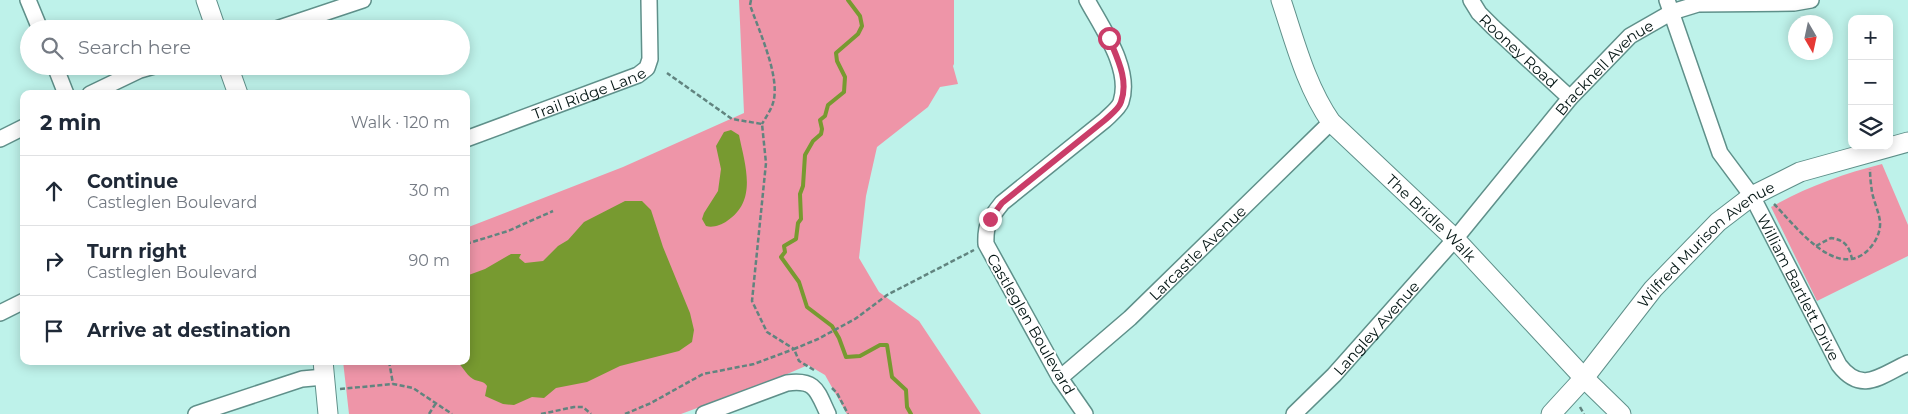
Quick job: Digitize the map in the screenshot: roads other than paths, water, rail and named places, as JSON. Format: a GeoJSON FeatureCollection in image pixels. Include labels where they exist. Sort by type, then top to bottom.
{"type":"FeatureCollection","features":[{"type":"Feature","properties":{"kind":"street"},"geometry":{"type":"LineString","coordinates":[[28,0],[36,20]]}},
{"type":"Feature","properties":{"kind":"street"},"geometry":{"type":"LineString","coordinates":[[206,0],[213,20]]}},
{"type":"Feature","properties":{"kind":"street"},"geometry":{"type":"LineString","coordinates":[[303,20],[363,0]]}},
{"type":"Feature","properties":{"kind":"street","name":"Trail Ridge Lane"},"geometry":{"type":"LineString","coordinates":[[470,138],[638,75],[647,68],[650,59],[649,0]]}},
{"type":"Feature","properties":{"kind":"street","name":"Castleglen Boulevard"},"geometry":{"type":"LineString","coordinates":[[1085,414],[1060,378],[986,244],[985,231],[990,219],[1002,203],[1105,120],[1121,104],[1123,88],[1122,70],[1109,38],[1087,0]]}},
{"type":"Feature","properties":{"kind":"street","name":"The Bridle Walk"},"geometry":{"type":"LineString","coordinates":[[1281,0],[1300,58],[1318,104],[1331,122],[1455,239],[1584,378],[1621,414]]}},
{"type":"Feature","properties":{"kind":"street","name":"Rooney Road"},"geometry":{"type":"LineString","coordinates":[[1470,0],[1479,14],[1570,98]]}},
{"type":"Feature","properties":{"kind":"street","name":"Bracknell Avenue"},"geometry":{"type":"LineString","coordinates":[[1455,239],[1570,98],[1630,36],[1670,6],[1698,4],[1794,4],[1811,0]]}},
{"type":"Feature","properties":{"kind":"street","name":"William Bartlett Drive"},"geometry":{"type":"LineString","coordinates":[[1670,6],[1720,152],[1752,196],[1839,365],[1847,375],[1858,381],[1870,381],[1908,363]]}},
{"type":"Feature","properties":{"kind":"street"},"geometry":{"type":"LineString","coordinates":[[59,75],[64,90]]}},
{"type":"Feature","properties":{"kind":"street"},"geometry":{"type":"LineString","coordinates":[[98,90],[130,75]]}},
{"type":"Feature","properties":{"kind":"street"},"geometry":{"type":"LineString","coordinates":[[231,75],[237,90]]}},
{"type":"Feature","properties":{"kind":"street","name":"Larcastle Avenue"},"geometry":{"type":"LineString","coordinates":[[1060,378],[1130,318],[1331,122]]}},
{"type":"Feature","properties":{"kind":"street"},"geometry":{"type":"LineString","coordinates":[[0,139],[20,129]]}},
{"type":"Feature","properties":{"kind":"street","name":"Wilfred Murison Avenue"},"geometry":{"type":"LineString","coordinates":[[1551,414],[1584,378],[1653,289],[1718,222],[1752,196],[1800,172],[1908,142]]}},
{"type":"Feature","properties":{"kind":"street","name":"Langley Avenue"},"geometry":{"type":"LineString","coordinates":[[1294,414],[1334,375],[1455,239]]}},
{"type":"Feature","properties":{"kind":"street"},"geometry":{"type":"LineString","coordinates":[[0,313],[20,303]]}},
{"type":"Feature","properties":{"kind":"street"},"geometry":{"type":"LineString","coordinates":[[196,414],[302,379],[328,376],[328,414]]}},
{"type":"Feature","properties":{"kind":"street"},"geometry":{"type":"LineString","coordinates":[[704,414],[787,383],[796,382],[812,385],[818,392],[828,414]]}},
{"type":"Feature","properties":{"kind":"waterway"},"geometry":{"type":"LineString","coordinates":[[848,0],[860,16],[862,26],[858,34],[836,53],[837,61],[845,77],[844,92],[828,105],[825,116],[820,120],[821,134],[813,141],[805,155],[803,186],[800,194],[801,219],[798,223],[796,239],[784,246],[785,252],[781,257],[799,282],[807,307],[832,326],[846,357],[860,356],[880,345],[887,345],[892,377],[906,390],[907,407],[911,414]]}}]}
